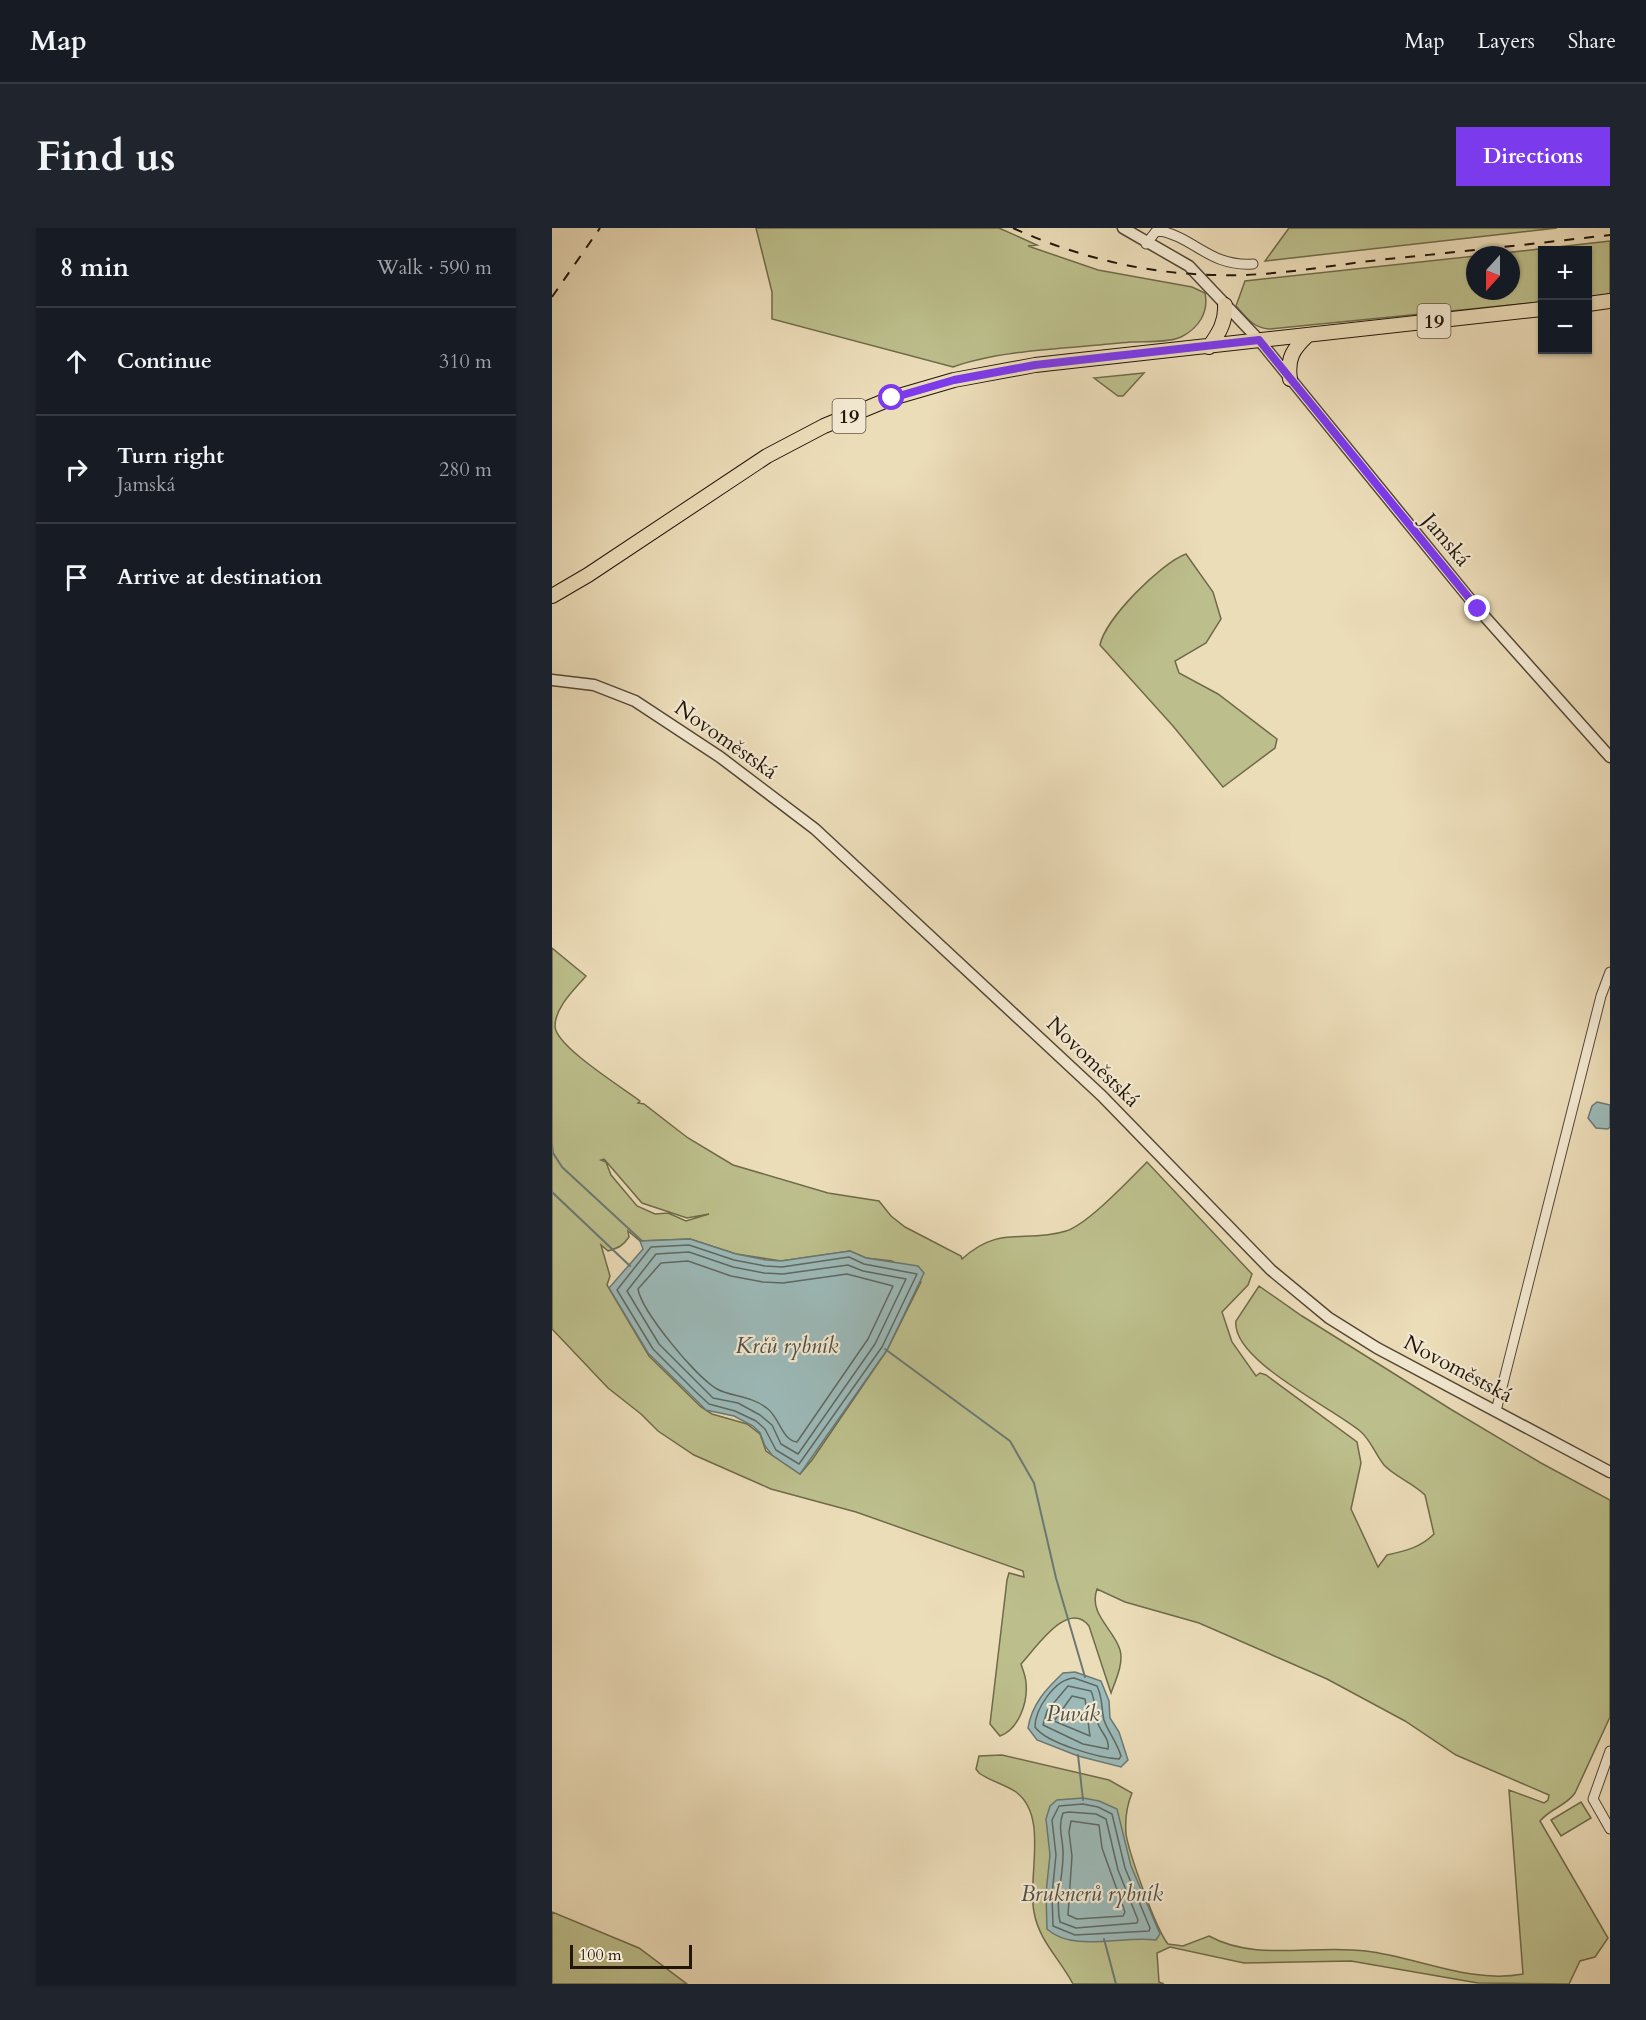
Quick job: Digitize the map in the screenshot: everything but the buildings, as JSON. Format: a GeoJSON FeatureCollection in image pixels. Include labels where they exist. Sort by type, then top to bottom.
{"type":"FeatureCollection","features":[{"type":"Feature","properties":{"kind":"main road"},"geometry":{"type":"LineString","coordinates":[[1592,303],[1610,301]]}},
{"type":"Feature","properties":{"kind":"main road"},"geometry":{"type":"LineString","coordinates":[[1209,347],[1220,332],[1226,316],[1225,305]]}},
{"type":"Feature","properties":{"kind":"main road","name":"19"},"geometry":{"type":"LineString","coordinates":[[552,596],[588,575],[767,456],[824,426],[892,398],[954,380],[1035,365],[1538,309]]}},
{"type":"Feature","properties":{"kind":"main road"},"geometry":{"type":"LineString","coordinates":[[1290,379],[1288,364],[1291,354],[1308,335]]}},
{"type":"Feature","properties":{"kind":"street","name":"Jamská"},"geometry":{"type":"LineString","coordinates":[[1124,228],[1146,244],[1189,266],[1259,340],[1478,609],[1610,757]]}},
{"type":"Feature","properties":{"kind":"street"},"geometry":{"type":"LineString","coordinates":[[1146,244],[1157,230],[1168,232],[1212,258],[1232,264],[1253,264]]}},
{"type":"Feature","properties":{"kind":"street","name":"Novoměstská"},"geometry":{"type":"LineString","coordinates":[[552,680],[594,685],[635,701],[720,757],[815,829],[1102,1096],[1263,1261],[1329,1318],[1370,1344],[1610,1472]]}},
{"type":"Feature","properties":{"kind":"street"},"geometry":{"type":"LineString","coordinates":[[1496,1411],[1601,996],[1610,972]]}},
{"type":"Feature","properties":{"kind":"street"},"geometry":{"type":"LineString","coordinates":[[1610,1751],[1594,1789],[1593,1799],[1610,1829]]}},
{"type":"Feature","properties":{"kind":"green space"},"geometry":{"type":"Polygon","coordinates":[[[756,228],[999,228],[1037,245],[1028,246],[1098,270],[1192,287],[1205,293],[1204,313],[1193,329],[1176,339],[1016,353],[994,356],[953,367],[772,319],[772,292],[756,228]]]}},
{"type":"Feature","properties":{"kind":"green space"},"geometry":{"type":"Polygon","coordinates":[[[1289,228],[1557,228],[1265,261],[1289,228]]]}},
{"type":"Feature","properties":{"kind":"green space"},"geometry":{"type":"Polygon","coordinates":[[[1610,241],[1610,294],[1592,296],[1592,246],[1566,246],[1610,241]]]}},
{"type":"Feature","properties":{"kind":"green space"},"geometry":{"type":"Polygon","coordinates":[[[1538,249],[1538,302],[1269,329],[1254,324],[1236,306],[1245,281],[1466,257],[1466,300],[1520,300],[1520,251],[1538,249]]]}},
{"type":"Feature","properties":{"kind":"green space"},"geometry":{"type":"Polygon","coordinates":[[[1144,373],[1123,396],[1118,396],[1094,378],[1144,373]]]}},
{"type":"Feature","properties":{"kind":"green space"},"geometry":{"type":"Polygon","coordinates":[[[1186,554],[1213,592],[1221,619],[1206,643],[1175,661],[1179,673],[1218,694],[1277,739],[1275,748],[1223,787],[1173,726],[1100,645],[1112,621],[1135,593],[1163,568],[1186,554]]]}},
{"type":"Feature","properties":{"kind":"green space"},"geometry":{"type":"Polygon","coordinates":[[[552,948],[586,976],[558,1012],[555,1026],[558,1034],[577,1055],[640,1101],[638,1103],[644,1104],[688,1138],[733,1165],[828,1193],[879,1201],[891,1216],[905,1227],[961,1256],[962,1259],[976,1248],[1001,1238],[1051,1234],[1075,1227],[1108,1201],[1147,1162],[1252,1274],[1248,1285],[1222,1312],[1232,1342],[1256,1376],[1260,1373],[1266,1375],[1357,1442],[1361,1463],[1351,1509],[1378,1567],[1387,1555],[1413,1548],[1434,1534],[1425,1495],[1384,1465],[1360,1431],[1286,1382],[1249,1351],[1239,1336],[1236,1321],[1259,1286],[1302,1316],[1452,1410],[1541,1463],[1610,1500],[1610,1717],[1575,1793],[1540,1821],[1608,1938],[1595,1957],[1580,1961],[1569,1984],[1478,1983],[1351,1961],[1244,1963],[1170,1947],[1157,1953],[1159,1982],[1164,1984],[1073,1984],[1040,1932],[1034,1912],[1035,1848],[1032,1816],[1026,1803],[1016,1792],[979,1773],[976,1769],[979,1756],[1002,1755],[1109,1780],[1132,1793],[1126,1818],[1128,1844],[1150,1908],[1168,1944],[1183,1946],[1209,1936],[1227,1944],[1266,1950],[1346,1949],[1385,1954],[1444,1969],[1483,1975],[1523,1974],[1509,1790],[1544,1803],[1548,1800],[1549,1795],[1456,1755],[1405,1721],[1327,1679],[1199,1623],[1125,1602],[1097,1589],[1096,1606],[1117,1642],[1121,1655],[1111,1693],[1089,1626],[1081,1619],[1072,1618],[1053,1629],[1021,1664],[1026,1681],[1024,1706],[1017,1721],[1000,1736],[990,1724],[1007,1580],[1009,1573],[1024,1577],[1023,1571],[856,1512],[771,1489],[694,1455],[658,1431],[641,1414],[608,1388],[552,1329],[552,948]],[[604,1159],[601,1160],[606,1162],[611,1175],[637,1206],[655,1214],[668,1213],[686,1221],[709,1214],[687,1218],[642,1203],[604,1159]],[[628,1231],[629,1237],[617,1248],[608,1251],[601,1245],[610,1276],[607,1285],[649,1356],[701,1407],[712,1414],[747,1424],[760,1434],[766,1451],[800,1474],[887,1350],[921,1282],[892,1261],[866,1258],[850,1251],[781,1261],[736,1254],[690,1239],[640,1241],[628,1231]]]}},
{"type":"Feature","properties":{"kind":"green space"},"geometry":{"type":"Polygon","coordinates":[[[1581,1802],[1591,1818],[1561,1836],[1551,1820],[1581,1802]]]}},
{"type":"Feature","properties":{"kind":"green space"},"geometry":{"type":"Polygon","coordinates":[[[552,1912],[639,1948],[687,1984],[552,1984],[552,1912]]]}},
{"type":"Feature","properties":{"kind":"water"},"geometry":{"type":"Polygon","coordinates":[[[1597,1102],[1610,1105],[1610,1127],[1608,1129],[1596,1128],[1588,1118],[1592,1106],[1597,1102]]]}},
{"type":"Feature","properties":{"kind":"water","name":"Krčů rybník"},"geometry":{"type":"Polygon","coordinates":[[[690,1239],[736,1254],[766,1260],[781,1261],[850,1251],[866,1258],[918,1266],[924,1273],[887,1350],[800,1474],[772,1455],[765,1446],[760,1433],[753,1426],[734,1416],[706,1410],[648,1353],[609,1288],[643,1249],[640,1241],[690,1239]]]}},
{"type":"Feature","properties":{"kind":"water","name":"Puvák"},"geometry":{"type":"Polygon","coordinates":[[[1075,1672],[1101,1681],[1109,1701],[1110,1718],[1119,1732],[1128,1760],[1121,1767],[1078,1756],[1037,1740],[1028,1728],[1036,1704],[1046,1691],[1063,1673],[1075,1672]]]}},
{"type":"Feature","properties":{"kind":"water","name":"Bruknerů rybník"},"geometry":{"type":"Polygon","coordinates":[[[1083,1798],[1099,1801],[1117,1809],[1131,1866],[1160,1934],[1156,1940],[1084,1942],[1058,1936],[1047,1929],[1046,1893],[1050,1855],[1046,1819],[1050,1806],[1057,1800],[1083,1798]]]}},
{"type":"Feature","properties":{"kind":"waterway"},"geometry":{"type":"LineString","coordinates":[[552,1144],[553,1153],[562,1167],[642,1241]]}},
{"type":"Feature","properties":{"kind":"waterway"},"geometry":{"type":"LineString","coordinates":[[552,1192],[630,1266]]}},
{"type":"Feature","properties":{"kind":"waterway"},"geometry":{"type":"LineString","coordinates":[[885,1349],[1010,1441],[1034,1483],[1056,1578],[1085,1677]]}},
{"type":"Feature","properties":{"kind":"waterway"},"geometry":{"type":"LineString","coordinates":[[1078,1755],[1083,1800]]}},
{"type":"Feature","properties":{"kind":"waterway"},"geometry":{"type":"LineString","coordinates":[[1104,1939],[1116,1984]]}},
{"type":"Feature","properties":{"kind":"railway"},"geometry":{"type":"LineString","coordinates":[[552,297],[600,228]]}},
{"type":"Feature","properties":{"kind":"railway"},"geometry":{"type":"LineString","coordinates":[[1013,228],[1062,247],[1112,262],[1164,271],[1216,275],[1277,273],[1610,235]]}},
{"type":"Feature","properties":{"kind":"route"},"geometry":{"type":"LineString","coordinates":[[892,398],[954,380],[1035,365],[1188,350],[1259,340],[1478,609]]}}]}
